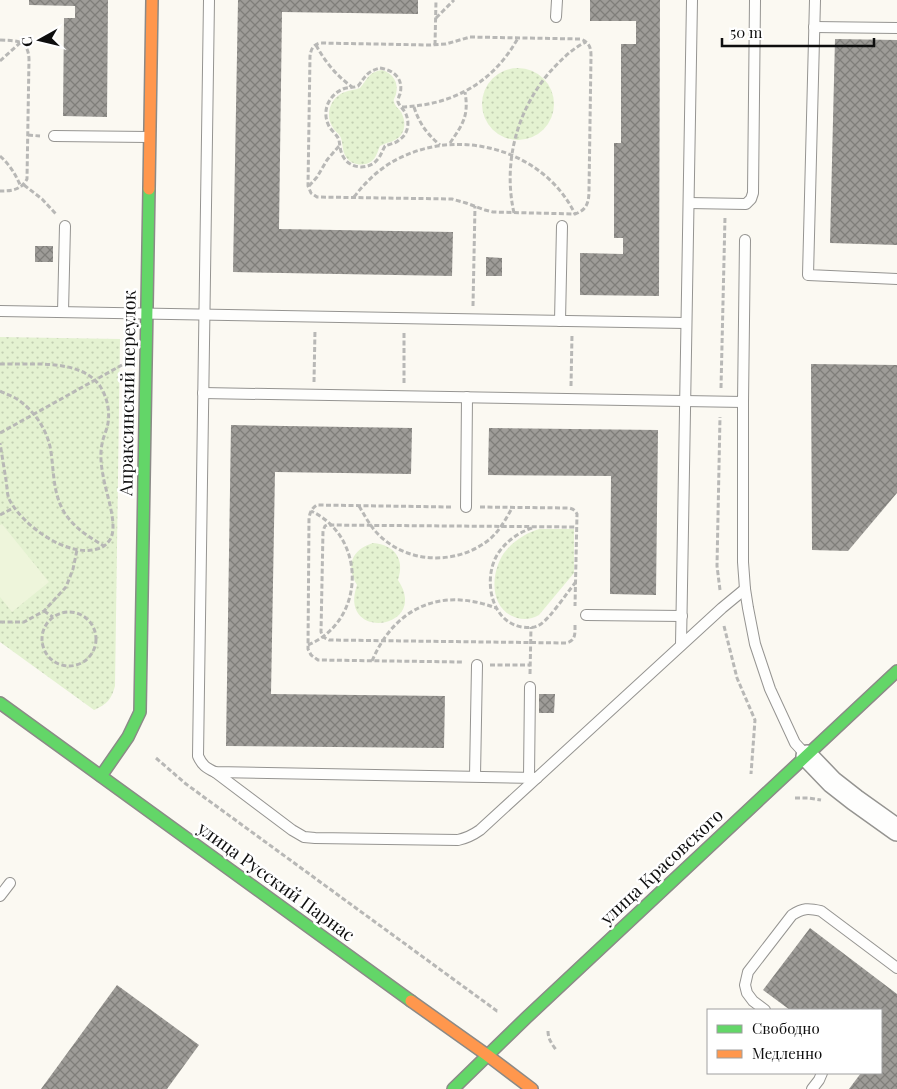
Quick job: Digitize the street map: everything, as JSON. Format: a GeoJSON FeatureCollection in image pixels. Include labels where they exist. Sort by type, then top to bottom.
{"type":"FeatureCollection","features":[{"type":"Feature","properties":{"kind":"street","name":"Апраксинский переулок"},"geometry":{"type":"LineString","coordinates":[[101,776],[128,738],[140,712],[152,0]]}},
{"type":"Feature","properties":{"kind":"street","name":"улица Красовского"},"geometry":{"type":"LineString","coordinates":[[453,1089],[897,671]]}},
{"type":"Feature","properties":{"kind":"street","name":"улица Русский Парнас"},"geometry":{"type":"LineString","coordinates":[[0,703],[532,1089]]}},
{"type":"Feature","properties":{"kind":"street"},"geometry":{"type":"LineString","coordinates":[[807,756],[832,782],[897,830]]}},
{"type":"Feature","properties":{"kind":"lane"},"geometry":{"type":"LineString","coordinates":[[209,0],[198,756],[201,763],[298,834],[309,838],[464,839],[480,830],[533,777],[745,588]]}},
{"type":"Feature","properties":{"kind":"lane"},"geometry":{"type":"LineString","coordinates":[[556,17],[557,0]]}},
{"type":"Feature","properties":{"kind":"lane"},"geometry":{"type":"LineString","coordinates":[[682,645],[692,0]]}},
{"type":"Feature","properties":{"kind":"lane"},"geometry":{"type":"LineString","coordinates":[[688,203],[746,204],[751,200],[753,184],[755,0]]}},
{"type":"Feature","properties":{"kind":"lane"},"geometry":{"type":"LineString","coordinates":[[815,0],[808,275],[897,279]]}},
{"type":"Feature","properties":{"kind":"lane"},"geometry":{"type":"LineString","coordinates":[[814,27],[897,28]]}},
{"type":"Feature","properties":{"kind":"lane"},"geometry":{"type":"LineString","coordinates":[[54,136],[149,137]]}},
{"type":"Feature","properties":{"kind":"lane"},"geometry":{"type":"LineString","coordinates":[[63,312],[65,226]]}},
{"type":"Feature","properties":{"kind":"lane"},"geometry":{"type":"LineString","coordinates":[[560,320],[562,226]]}},
{"type":"Feature","properties":{"kind":"lane"},"geometry":{"type":"LineString","coordinates":[[745,240],[743,402],[743,552],[745,588],[755,644],[770,690],[795,743],[807,756]]}},
{"type":"Feature","properties":{"kind":"lane"},"geometry":{"type":"LineString","coordinates":[[0,311],[686,323]]}},
{"type":"Feature","properties":{"kind":"lane"},"geometry":{"type":"LineString","coordinates":[[203,393],[743,402]]}},
{"type":"Feature","properties":{"kind":"lane"},"geometry":{"type":"LineString","coordinates":[[466,507],[467,397]]}},
{"type":"Feature","properties":{"kind":"lane"},"geometry":{"type":"LineString","coordinates":[[581,614],[682,616]]}},
{"type":"Feature","properties":{"kind":"lane"},"geometry":{"type":"LineString","coordinates":[[475,776],[477,665]]}},
{"type":"Feature","properties":{"kind":"lane"},"geometry":{"type":"LineString","coordinates":[[530,687],[533,777]]}},
{"type":"Feature","properties":{"kind":"lane"},"geometry":{"type":"LineString","coordinates":[[215,772],[533,777]]}},
{"type":"Feature","properties":{"kind":"lane"},"geometry":{"type":"LineString","coordinates":[[0,896],[10,883]]}},
{"type":"Feature","properties":{"kind":"lane"},"geometry":{"type":"LineString","coordinates":[[764,1009],[753,1001],[747,993],[745,985],[748,972],[792,915],[799,910],[809,908],[821,910],[897,968]]}},
{"type":"Feature","properties":{"kind":"lane"},"geometry":{"type":"LineString","coordinates":[[812,1089],[822,1074]]}},
{"type":"Feature","properties":{"kind":"path"},"geometry":{"type":"LineString","coordinates":[[435,45],[436,0]]}},
{"type":"Feature","properties":{"kind":"path"},"geometry":{"type":"LineString","coordinates":[[435,18],[454,0]]}},
{"type":"Feature","properties":{"kind":"path"},"geometry":{"type":"LineString","coordinates":[[470,37],[518,38],[580,39],[590,47],[589,198],[584,210],[575,214],[493,212],[452,199],[317,197],[311,193],[308,186],[310,56],[312,48],[316,44],[435,45],[470,37]]}},
{"type":"Feature","properties":{"kind":"path"},"geometry":{"type":"LineString","coordinates":[[401,107],[436,103],[465,92],[483,80],[496,68],[508,55],[518,38]]}},
{"type":"Feature","properties":{"kind":"path"},"geometry":{"type":"LineString","coordinates":[[0,40],[21,42],[27,49],[28,54],[27,178],[22,186],[14,191],[0,191]]}},
{"type":"Feature","properties":{"kind":"path"},"geometry":{"type":"LineString","coordinates":[[0,61],[21,42]]}},
{"type":"Feature","properties":{"kind":"path"},"geometry":{"type":"LineString","coordinates":[[514,212],[510,185],[512,154],[517,130],[524,113],[532,96],[554,67],[568,54],[586,42]]}},
{"type":"Feature","properties":{"kind":"path"},"geometry":{"type":"LineString","coordinates":[[316,44],[322,56],[333,70],[353,87]]}},
{"type":"Feature","properties":{"kind":"path"},"geometry":{"type":"LineString","coordinates":[[380,68],[389,70],[396,75],[400,84],[398,102],[406,113],[408,120],[408,128],[405,135],[400,140],[385,146],[376,162],[364,167],[358,167],[347,162],[338,139],[328,126],[326,118],[326,110],[332,96],[345,88],[353,87],[360,84],[364,76],[371,70],[380,68]]}},
{"type":"Feature","properties":{"kind":"path"},"geometry":{"type":"LineString","coordinates":[[450,144],[464,121],[466,113],[465,92]]}},
{"type":"Feature","properties":{"kind":"path"},"geometry":{"type":"LineString","coordinates":[[414,106],[424,129],[441,145]]}},
{"type":"Feature","properties":{"kind":"path"},"geometry":{"type":"LineString","coordinates":[[353,198],[364,184],[382,168],[403,156],[441,145],[474,144],[512,154],[541,172],[558,188],[575,214]]}},
{"type":"Feature","properties":{"kind":"path"},"geometry":{"type":"LineString","coordinates":[[308,186],[340,146]]}},
{"type":"Feature","properties":{"kind":"path"},"geometry":{"type":"LineString","coordinates":[[0,156],[11,168],[22,186],[42,198],[65,226]]}},
{"type":"Feature","properties":{"kind":"path"},"geometry":{"type":"LineString","coordinates":[[473,319],[475,206]]}},
{"type":"Feature","properties":{"kind":"path"},"geometry":{"type":"LineString","coordinates":[[314,395],[316,317]]}},
{"type":"Feature","properties":{"kind":"path"},"geometry":{"type":"LineString","coordinates":[[404,396],[405,318]]}},
{"type":"Feature","properties":{"kind":"path"},"geometry":{"type":"LineString","coordinates":[[571,399],[572,321]]}},
{"type":"Feature","properties":{"kind":"path"},"geometry":{"type":"LineString","coordinates":[[0,433],[146,351]]}},
{"type":"Feature","properties":{"kind":"path"},"geometry":{"type":"LineString","coordinates":[[0,364],[60,365],[82,371],[95,380],[105,394],[108,424],[102,444],[101,458],[102,472],[111,507],[113,528],[111,539],[105,546],[92,550],[77,550],[65,546],[40,532],[22,517],[9,498],[0,443]]}},
{"type":"Feature","properties":{"kind":"path"},"geometry":{"type":"LineString","coordinates":[[0,391],[16,398],[34,414],[44,430],[52,452],[54,484],[58,500],[70,521],[80,531],[105,546]]}},
{"type":"Feature","properties":{"kind":"path"},"geometry":{"type":"LineString","coordinates":[[530,666],[477,665],[475,662],[318,660],[311,655],[308,649],[311,511],[317,505],[573,509],[577,514],[576,582],[581,614]]}},
{"type":"Feature","properties":{"kind":"path"},"geometry":{"type":"LineString","coordinates":[[359,506],[380,536],[392,545],[420,557],[435,558],[465,554],[479,547],[502,526],[512,508]]}},
{"type":"Feature","properties":{"kind":"path"},"geometry":{"type":"LineString","coordinates":[[0,515],[15,507]]}},
{"type":"Feature","properties":{"kind":"path"},"geometry":{"type":"LineString","coordinates":[[308,645],[320,640],[337,623],[345,611],[350,598],[353,570],[350,556],[338,532],[322,517],[311,511]]}},
{"type":"Feature","properties":{"kind":"path"},"geometry":{"type":"LineString","coordinates":[[575,624],[575,637],[569,643],[330,640],[323,637],[321,632],[323,531],[325,526],[330,524],[370,524],[576,527]]}},
{"type":"Feature","properties":{"kind":"path"},"geometry":{"type":"LineString","coordinates":[[535,526],[520,533],[508,542],[495,560],[490,584],[491,593],[497,608],[506,620],[519,626],[531,628],[540,625],[545,620],[576,582]]}},
{"type":"Feature","properties":{"kind":"path"},"geometry":{"type":"LineString","coordinates":[[0,622],[24,622],[44,611],[66,587],[73,569],[77,550]]}},
{"type":"Feature","properties":{"kind":"path"},"geometry":{"type":"LineString","coordinates":[[372,661],[388,631],[413,610],[427,604],[460,599],[497,608]]}},
{"type":"Feature","properties":{"kind":"path"},"geometry":{"type":"LineString","coordinates":[[44,611],[53,618]]}},
{"type":"Feature","properties":{"kind":"path"},"geometry":{"type":"LineString","coordinates":[[65,612],[78,614],[88,621],[95,632],[95,645],[90,657],[80,664],[67,666],[54,662],[45,653],[42,640],[44,627],[53,618],[65,612]]}},
{"type":"Feature","properties":{"kind":"path"},"geometry":{"type":"LineString","coordinates":[[530,687],[531,628]]}},
{"type":"Feature","properties":{"kind":"green space"},"geometry":{"type":"Polygon","coordinates":[[[518,68],[532,71],[544,78],[551,90],[554,104],[551,118],[544,130],[532,137],[518,140],[504,137],[492,130],[485,118],[482,104],[485,90],[492,78],[504,71],[518,68]]]}},
{"type":"Feature","properties":{"kind":"green space"},"geometry":{"type":"Polygon","coordinates":[[[382,70],[389,73],[396,82],[397,90],[394,101],[401,112],[404,129],[397,139],[380,146],[373,160],[367,164],[355,164],[346,157],[342,140],[330,121],[329,111],[333,102],[340,94],[360,88],[371,74],[382,70]]]}},
{"type":"Feature","properties":{"kind":"green space"},"geometry":{"type":"Polygon","coordinates":[[[0,337],[120,339],[115,686],[108,701],[94,710],[0,642],[0,337]]]}},
{"type":"Feature","properties":{"kind":"green space"},"geometry":{"type":"Polygon","coordinates":[[[2,524],[49,582],[12,612],[0,597],[0,525],[2,524]]]}},
{"type":"Feature","properties":{"kind":"green space"},"geometry":{"type":"Polygon","coordinates":[[[539,529],[574,529],[574,573],[539,615],[528,619],[517,618],[508,614],[501,607],[497,599],[495,590],[496,570],[499,561],[511,545],[525,535],[539,529]]]}},
{"type":"Feature","properties":{"kind":"green space"},"geometry":{"type":"Polygon","coordinates":[[[373,543],[381,544],[396,554],[400,566],[398,580],[405,597],[403,610],[394,619],[382,623],[370,622],[360,615],[354,603],[357,585],[351,565],[355,554],[373,543]]]}},
{"type":"Feature","properties":{"kind":"building"},"geometry":{"type":"Polygon","coordinates":[[[29,0],[108,0],[107,117],[63,116],[64,18],[75,18],[75,6],[29,5],[29,0]]]}},
{"type":"Feature","properties":{"kind":"building"},"geometry":{"type":"Polygon","coordinates":[[[238,0],[418,0],[418,14],[282,12],[279,229],[453,232],[452,276],[233,272],[238,0]]]}},
{"type":"Feature","properties":{"kind":"building"},"geometry":{"type":"Polygon","coordinates":[[[590,0],[660,0],[659,296],[580,295],[580,253],[623,254],[623,238],[614,238],[614,143],[621,143],[621,44],[636,44],[636,21],[590,21],[590,0]]]}},
{"type":"Feature","properties":{"kind":"building"},"geometry":{"type":"Polygon","coordinates":[[[835,39],[897,40],[897,245],[830,243],[835,39]]]}},
{"type":"Feature","properties":{"kind":"building"},"geometry":{"type":"Polygon","coordinates":[[[35,246],[53,246],[53,262],[35,262],[35,246]]]}},
{"type":"Feature","properties":{"kind":"building"},"geometry":{"type":"Polygon","coordinates":[[[486,257],[502,258],[502,276],[486,276],[486,257]]]}},
{"type":"Feature","properties":{"kind":"building"},"geometry":{"type":"Polygon","coordinates":[[[811,364],[897,365],[897,493],[848,551],[812,550],[811,364]]]}},
{"type":"Feature","properties":{"kind":"building"},"geometry":{"type":"Polygon","coordinates":[[[231,425],[412,428],[411,474],[275,472],[271,694],[445,696],[444,748],[226,746],[231,425]]]}},
{"type":"Feature","properties":{"kind":"building"},"geometry":{"type":"Polygon","coordinates":[[[489,428],[658,430],[656,595],[610,594],[611,476],[488,475],[489,428]]]}},
{"type":"Feature","properties":{"kind":"building"},"geometry":{"type":"Polygon","coordinates":[[[539,694],[555,694],[554,713],[539,713],[539,694]]]}},
{"type":"Feature","properties":{"kind":"building"},"geometry":{"type":"Polygon","coordinates":[[[810,928],[897,994],[897,1089],[849,1089],[860,1074],[882,1074],[882,1009],[789,1009],[763,990],[810,928]]]}},
{"type":"Feature","properties":{"kind":"building"},"geometry":{"type":"Polygon","coordinates":[[[117,985],[199,1045],[167,1089],[41,1089],[117,985]]]}},
{"type":"Feature","properties":{"kind":"traffic: fast"},"geometry":{"type":"LineString","coordinates":[[101,776],[128,737],[140,712],[149,189]]}},
{"type":"Feature","properties":{"kind":"traffic: fast"},"geometry":{"type":"LineString","coordinates":[[453,1089],[526,1018],[897,671]]}},
{"type":"Feature","properties":{"kind":"traffic: fast"},"geometry":{"type":"LineString","coordinates":[[0,703],[411,1001]]}},
{"type":"Feature","properties":{"kind":"traffic: slow"},"geometry":{"type":"LineString","coordinates":[[149,189],[152,0]]}},
{"type":"Feature","properties":{"kind":"traffic: slow"},"geometry":{"type":"LineString","coordinates":[[411,1001],[532,1089]]}}]}
